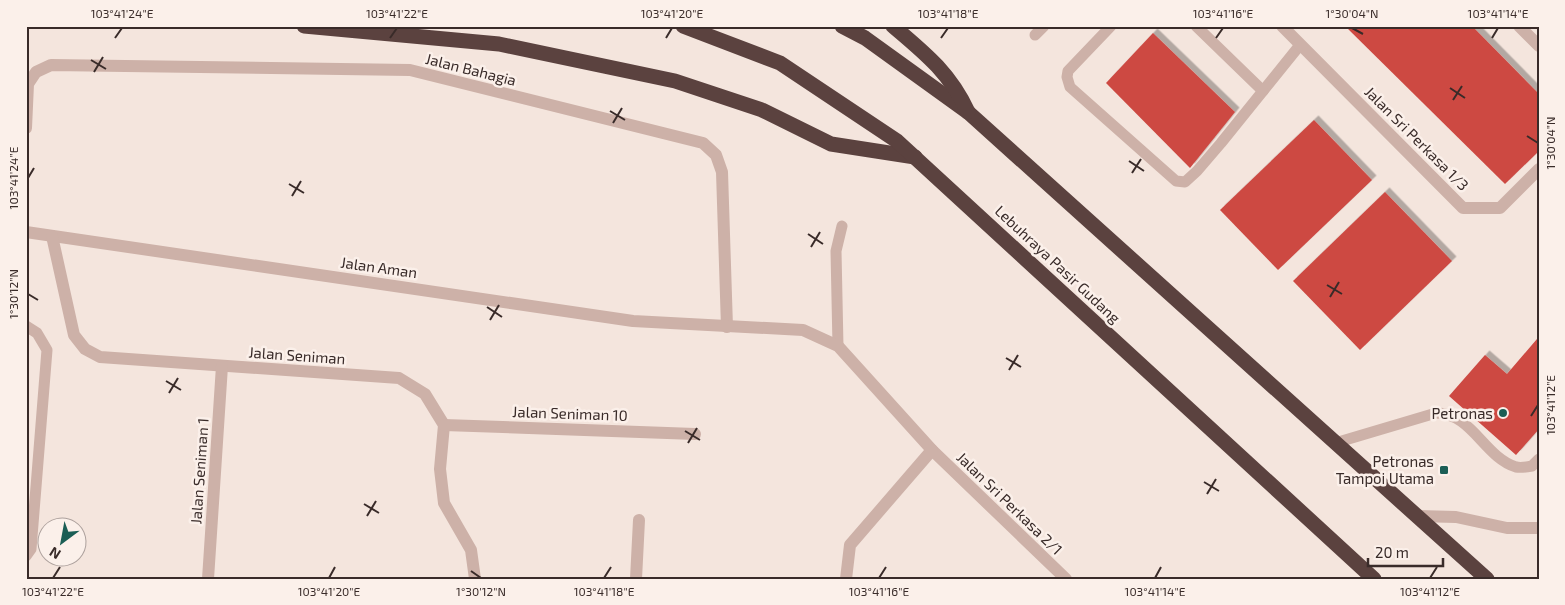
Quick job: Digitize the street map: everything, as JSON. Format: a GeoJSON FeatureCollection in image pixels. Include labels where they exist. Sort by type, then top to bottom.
{"type":"FeatureCollection","features":[{"type":"Feature","properties":{"kind":"highway"},"geometry":{"type":"LineString","coordinates":[[304,26],[499,44],[675,80],[762,110],[830,144],[916,157]]}},
{"type":"Feature","properties":{"kind":"highway","name":"Lebuhraya Pasir Gudang"},"geometry":{"type":"LineString","coordinates":[[684,26],[780,63],[886,133],[916,157],[1374,579]]}},
{"type":"Feature","properties":{"kind":"highway"},"geometry":{"type":"LineString","coordinates":[[842,26],[865,38],[969,113],[1487,579]]}},
{"type":"Feature","properties":{"kind":"highway"},"geometry":{"type":"LineString","coordinates":[[893,26],[930,56],[957,88],[969,113]]}},
{"type":"Feature","properties":{"kind":"street","name":"Jalan Sri Perkasa 1/3"},"geometry":{"type":"LineString","coordinates":[[1282,26],[1463,208],[1500,208],[1539,168]]}},
{"type":"Feature","properties":{"kind":"street"},"geometry":{"type":"LineString","coordinates":[[1519,26],[1539,46]]}},
{"type":"Feature","properties":{"kind":"street","name":"Jalan Bahagia"},"geometry":{"type":"LineString","coordinates":[[26,128],[28,84],[36,72],[51,65],[410,70],[703,143],[716,155],[722,172],[727,327]]}},
{"type":"Feature","properties":{"kind":"street","name":"Jalan Aman"},"geometry":{"type":"LineString","coordinates":[[26,232],[633,321],[803,330],[838,346]]}},
{"type":"Feature","properties":{"kind":"street","name":"Jalan Seniman"},"geometry":{"type":"LineString","coordinates":[[52,236],[74,335],[85,349],[100,357],[399,378],[426,394],[444,425]]}},
{"type":"Feature","properties":{"kind":"street","name":"Jalan Sri Perkasa 2/1"},"geometry":{"type":"LineString","coordinates":[[838,346],[932,450],[1066,579]]}},
{"type":"Feature","properties":{"kind":"street","name":"Jalan Seniman 1"},"geometry":{"type":"LineString","coordinates":[[208,579],[222,366]]}},
{"type":"Feature","properties":{"kind":"street"},"geometry":{"type":"LineString","coordinates":[[444,425],[440,469],[444,503],[472,550],[475,579]]}},
{"type":"Feature","properties":{"kind":"street","name":"Jalan Seniman 10"},"geometry":{"type":"LineString","coordinates":[[444,425],[695,434]]}},
{"type":"Feature","properties":{"kind":"street"},"geometry":{"type":"LineString","coordinates":[[846,579],[850,545],[932,450]]}},
{"type":"Feature","properties":{"kind":"street"},"geometry":{"type":"LineString","coordinates":[[1417,516],[1456,517],[1507,528],[1539,528]]}},
{"type":"Feature","properties":{"kind":"street"},"geometry":{"type":"LineString","coordinates":[[636,579],[639,520]]}},
{"type":"Feature","properties":{"kind":"lane"},"geometry":{"type":"LineString","coordinates":[[1035,36],[1044,26]]}},
{"type":"Feature","properties":{"kind":"lane"},"geometry":{"type":"LineString","coordinates":[[1110,26],[1068,71],[1067,77],[1070,87],[1176,181],[1185,182],[1198,171],[1300,45]]}},
{"type":"Feature","properties":{"kind":"lane"},"geometry":{"type":"LineString","coordinates":[[1196,26],[1263,91]]}},
{"type":"Feature","properties":{"kind":"lane"},"geometry":{"type":"LineString","coordinates":[[838,346],[836,251],[842,226]]}},
{"type":"Feature","properties":{"kind":"lane"},"geometry":{"type":"LineString","coordinates":[[26,326],[37,333],[47,350],[32,549],[26,556]]}},
{"type":"Feature","properties":{"kind":"lane"},"geometry":{"type":"LineString","coordinates":[[1335,443],[1436,413],[1447,413],[1457,418],[1504,460],[1518,467],[1532,466],[1539,459]]}},
{"type":"Feature","properties":{"kind":"building"},"geometry":{"type":"Polygon","coordinates":[[[1345,26],[1472,26],[1539,94],[1539,151],[1505,184],[1345,26]]]}},
{"type":"Feature","properties":{"kind":"building"},"geometry":{"type":"Polygon","coordinates":[[[1153,33],[1235,112],[1190,168],[1106,83],[1153,33]]]}},
{"type":"Feature","properties":{"kind":"building"},"geometry":{"type":"Polygon","coordinates":[[[1314,120],[1372,180],[1278,270],[1220,210],[1314,120]]]}},
{"type":"Feature","properties":{"kind":"building"},"geometry":{"type":"Polygon","coordinates":[[[1385,192],[1452,261],[1360,350],[1293,281],[1385,192]]]}},
{"type":"Feature","properties":{"kind":"building","name":"Petronas"},"geometry":{"type":"Polygon","coordinates":[[[1537,339],[1539,429],[1516,455],[1449,396],[1485,355],[1507,374],[1537,339]]]}},
{"type":"Feature","properties":{"kind":"place","name":"Petronas"},"geometry":{"type":"Point","coordinates":[1503,413]}},
{"type":"Feature","properties":{"kind":"place","name":"Petronas Tampoi Utama"},"geometry":{"type":"Point","coordinates":[1444,470]}}]}
